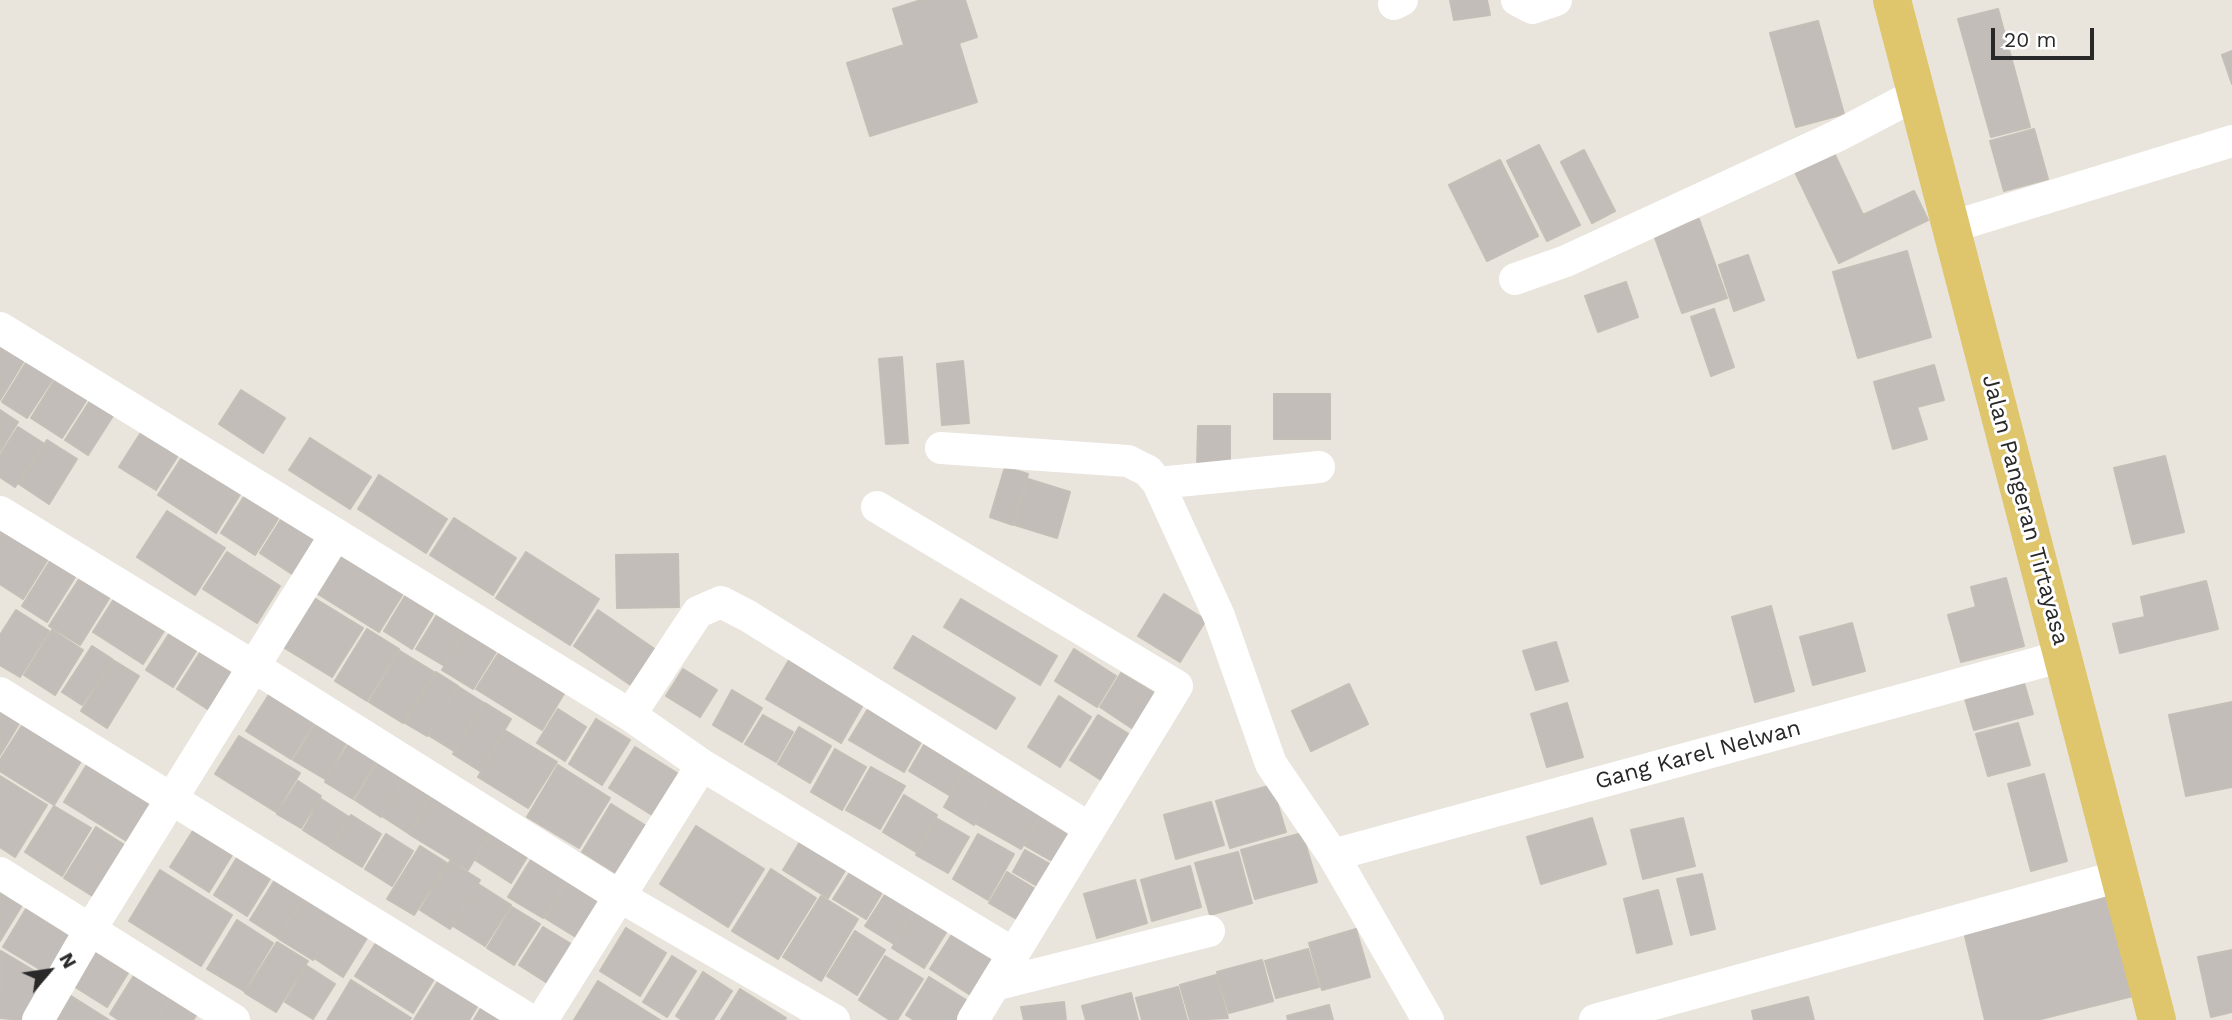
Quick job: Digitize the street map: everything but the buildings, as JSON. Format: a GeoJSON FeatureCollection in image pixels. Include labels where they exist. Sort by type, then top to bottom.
{"type":"FeatureCollection","features":[{"type":"Feature","properties":{"kind":"main road","name":"Jalan Pangeran Tirtayasa"},"geometry":{"type":"LineString","coordinates":[[1892,0],[2157,1020]]}},
{"type":"Feature","properties":{"kind":"street"},"geometry":{"type":"LineString","coordinates":[[1517,0],[1532,8],[1556,0]]}},
{"type":"Feature","properties":{"kind":"street"},"geometry":{"type":"LineString","coordinates":[[1515,279],[1566,261],[1825,142],[1917,94]]}},
{"type":"Feature","properties":{"kind":"street"},"geometry":{"type":"LineString","coordinates":[[1951,227],[2232,141]]}},
{"type":"Feature","properties":{"kind":"street"},"geometry":{"type":"LineString","coordinates":[[0,328],[630,715],[702,765],[1014,954]]}},
{"type":"Feature","properties":{"kind":"street"},"geometry":{"type":"LineString","coordinates":[[941,448],[1128,461],[1148,471],[1158,483],[1219,616],[1271,764],[1333,855],[1428,1020]]}},
{"type":"Feature","properties":{"kind":"street"},"geometry":{"type":"LineString","coordinates":[[1158,483],[1319,467]]}},
{"type":"Feature","properties":{"kind":"street"},"geometry":{"type":"LineString","coordinates":[[877,507],[1177,686],[1089,828],[998,984],[973,1020]]}},
{"type":"Feature","properties":{"kind":"street"},"geometry":{"type":"LineString","coordinates":[[0,512],[256,668],[619,896],[834,1020]]}},
{"type":"Feature","properties":{"kind":"street"},"geometry":{"type":"LineString","coordinates":[[38,1020],[90,930],[256,668],[336,534]]}},
{"type":"Feature","properties":{"kind":"street"},"geometry":{"type":"LineString","coordinates":[[630,715],[698,612],[721,602],[760,623],[1089,828]]}},
{"type":"Feature","properties":{"kind":"street","name":"Gang Karel Nelwan"},"geometry":{"type":"LineString","coordinates":[[1333,855],[2063,656]]}},
{"type":"Feature","properties":{"kind":"street"},"geometry":{"type":"LineString","coordinates":[[0,693],[530,1020]]}},
{"type":"Feature","properties":{"kind":"street"},"geometry":{"type":"LineString","coordinates":[[542,1020],[702,765]]}},
{"type":"Feature","properties":{"kind":"street"},"geometry":{"type":"LineString","coordinates":[[0,873],[234,1020]]}},
{"type":"Feature","properties":{"kind":"street"},"geometry":{"type":"LineString","coordinates":[[1595,1020],[2120,876]]}},
{"type":"Feature","properties":{"kind":"street"},"geometry":{"type":"LineString","coordinates":[[998,984],[1209,931]]}}]}
